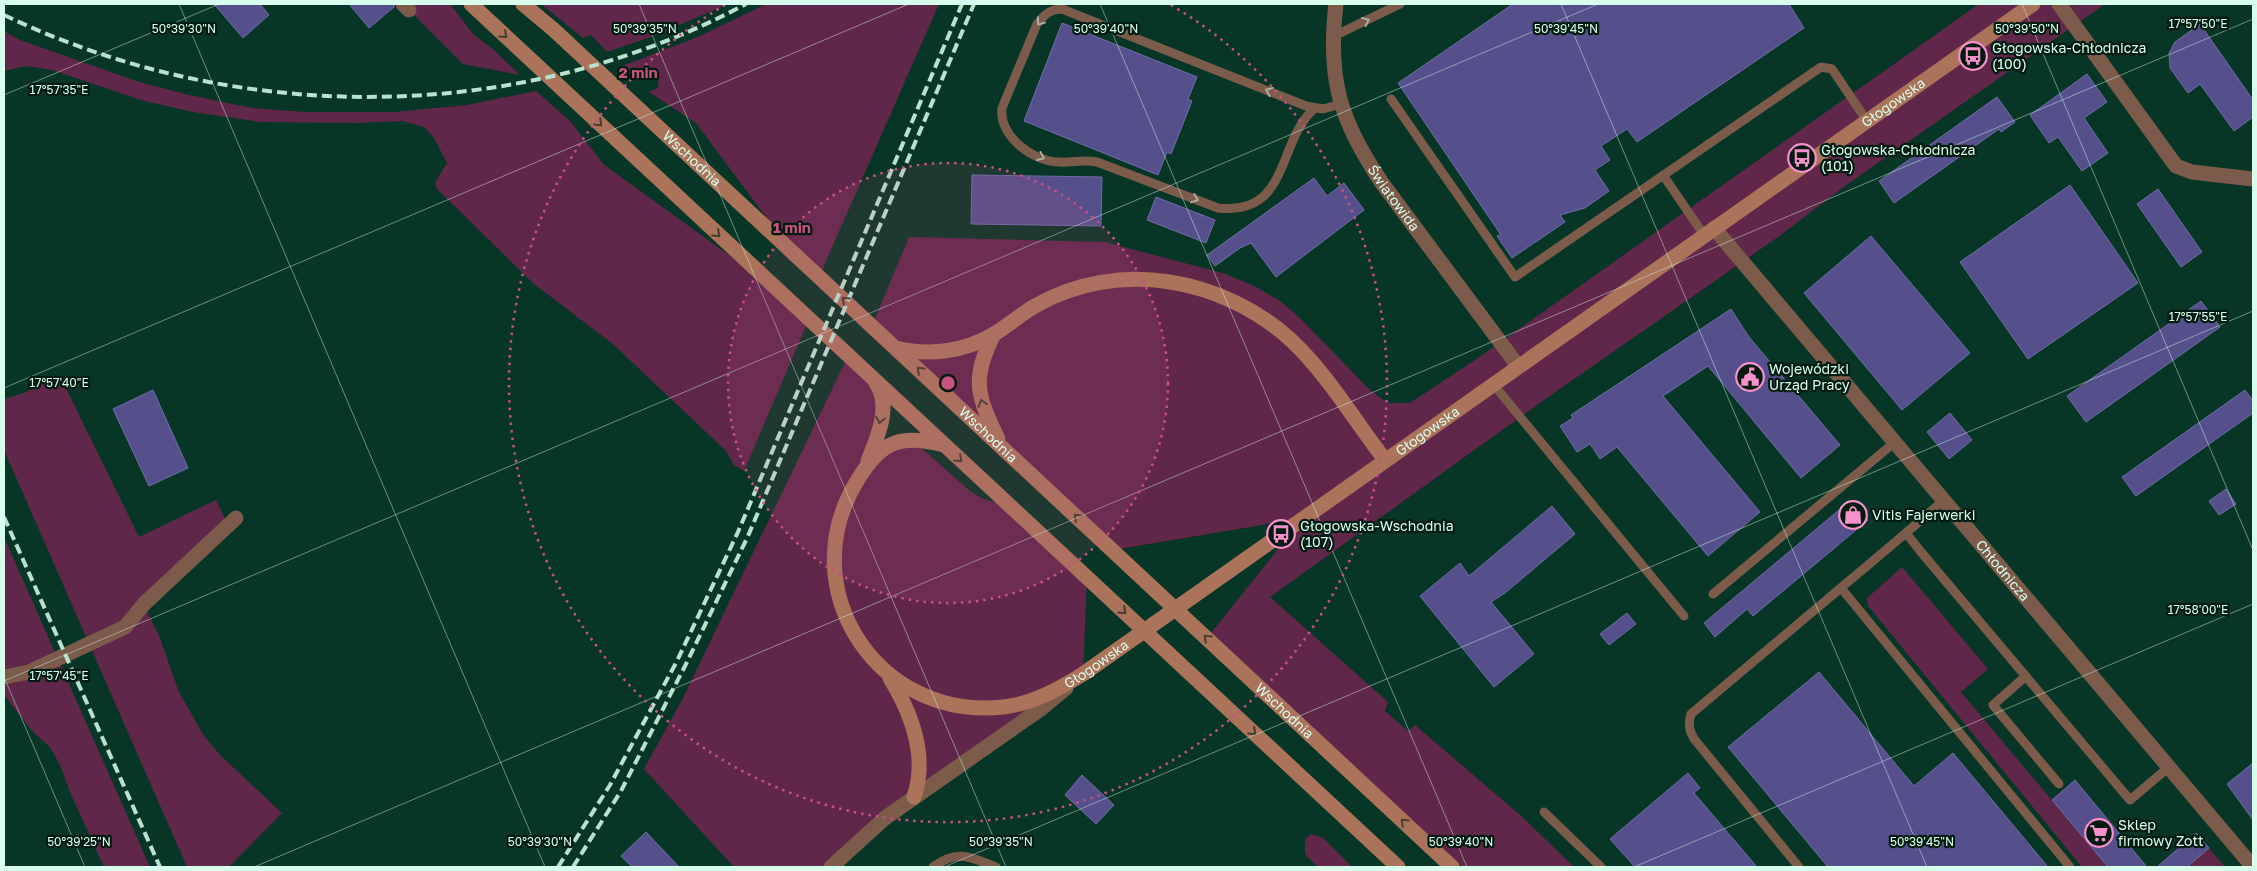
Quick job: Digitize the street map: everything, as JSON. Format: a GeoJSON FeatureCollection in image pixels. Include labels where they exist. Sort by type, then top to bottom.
{"type":"FeatureCollection","features":[{"type":"Feature","properties":{"kind":"street"},"geometry":{"type":"LineString","coordinates":[[471,4],[1398,867]]}},
{"type":"Feature","properties":{"kind":"street","name":"Wschodnia"},"geometry":{"type":"LineString","coordinates":[[524,4],[790,249],[1452,867]]}},
{"type":"Feature","properties":{"kind":"street","name":"Światowida"},"geometry":{"type":"LineString","coordinates":[[1336,4],[1332,37],[1334,70],[1340,104],[1351,131],[1373,170],[1518,366]]}},
{"type":"Feature","properties":{"kind":"street","name":"Głogowska"},"geometry":{"type":"LineString","coordinates":[[831,867],[872,828],[1042,708],[1083,674],[2033,4]]}},
{"type":"Feature","properties":{"kind":"street"},"geometry":{"type":"LineString","coordinates":[[2059,4],[2176,166],[2192,172],[2253,179]]}},
{"type":"Feature","properties":{"kind":"street","name":"Chłodnicza"},"geometry":{"type":"LineString","coordinates":[[1709,232],[1895,442],[2253,867]]}},
{"type":"Feature","properties":{"kind":"street"},"geometry":{"type":"LineString","coordinates":[[896,348],[922,353],[943,352],[994,334],[1036,305],[1082,287],[1137,279],[1164,280],[1190,285],[1218,294],[1237,304],[1268,322],[1292,342],[1333,389],[1385,460]]}},
{"type":"Feature","properties":{"kind":"street"},"geometry":{"type":"LineString","coordinates":[[994,334],[983,356],[978,383],[980,397],[987,416],[1002,447]]}},
{"type":"Feature","properties":{"kind":"street"},"geometry":{"type":"LineString","coordinates":[[867,372],[881,391],[883,402],[880,423],[867,464]]}},
{"type":"Feature","properties":{"kind":"street"},"geometry":{"type":"LineString","coordinates":[[944,444],[916,439],[895,442],[877,453],[867,464],[853,486],[842,511],[835,540],[834,569],[840,602],[850,624],[867,652],[888,674],[927,699],[951,705],[976,708],[1003,707],[1030,701],[1083,674]]}},
{"type":"Feature","properties":{"kind":"street"},"geometry":{"type":"LineString","coordinates":[[4,676],[29,672],[125,627],[144,604],[236,518]]}},
{"type":"Feature","properties":{"kind":"street"},"geometry":{"type":"LineString","coordinates":[[888,674],[905,704],[917,739],[919,776],[914,797]]}},
{"type":"Feature","properties":{"kind":"lane"},"geometry":{"type":"LineString","coordinates":[[1332,37],[1400,4]]}},
{"type":"Feature","properties":{"kind":"lane"},"geometry":{"type":"LineString","coordinates":[[1315,108],[1304,120],[1267,193],[1255,203],[1227,209],[1218,208],[1097,162],[1085,160],[1058,162],[1046,160],[1018,144],[1009,134],[1001,117],[1002,108],[1037,24],[1043,16],[1055,9],[1071,13],[1315,108],[1340,104]]}},
{"type":"Feature","properties":{"kind":"lane"},"geometry":{"type":"LineString","coordinates":[[1391,99],[1515,277],[1821,66],[1832,69],[1867,121]]}},
{"type":"Feature","properties":{"kind":"lane"},"geometry":{"type":"LineString","coordinates":[[1663,175],[1709,232]]}},
{"type":"Feature","properties":{"kind":"lane"},"geometry":{"type":"LineString","coordinates":[[1493,384],[1684,616]]}},
{"type":"Feature","properties":{"kind":"lane"},"geometry":{"type":"LineString","coordinates":[[1713,594],[1895,442]]}},
{"type":"Feature","properties":{"kind":"lane"},"geometry":{"type":"LineString","coordinates":[[1799,867],[1690,733],[1691,714],[1944,500]]}},
{"type":"Feature","properties":{"kind":"lane"},"geometry":{"type":"LineString","coordinates":[[1906,533],[2130,800],[2169,768]]}},
{"type":"Feature","properties":{"kind":"lane"},"geometry":{"type":"LineString","coordinates":[[1841,588],[2070,867]]}},
{"type":"Feature","properties":{"kind":"lane"},"geometry":{"type":"LineString","coordinates":[[2026,676],[1993,705],[2059,784]]}},
{"type":"Feature","properties":{"kind":"lane"},"geometry":{"type":"LineString","coordinates":[[1544,812],[1601,867]]}},
{"type":"Feature","properties":{"kind":"lane"},"geometry":{"type":"LineString","coordinates":[[933,867],[944,860],[962,856],[996,867]]}},
{"type":"Feature","properties":{"kind":"shaded area"},"geometry":{"type":"Polygon","coordinates":[[[403,4],[450,4],[474,35],[494,50],[520,75],[463,64],[403,4]]]}},
{"type":"Feature","properties":{"kind":"shaded area"},"geometry":{"type":"Polygon","coordinates":[[[541,4],[728,4],[656,35],[607,52],[591,35],[583,38],[541,4]]]}},
{"type":"Feature","properties":{"kind":"shaded area"},"geometry":{"type":"Polygon","coordinates":[[[766,4],[939,4],[819,277],[790,249],[696,123],[649,92],[658,88],[659,73],[651,72],[635,79],[622,66],[698,37],[766,4]]]}},
{"type":"Feature","properties":{"kind":"shaded area"},"geometry":{"type":"Polygon","coordinates":[[[1979,4],[2105,4],[1845,186],[1778,237],[1544,400],[1270,597],[1388,702],[1385,711],[1408,731],[1415,725],[1520,815],[1574,867],[1452,867],[1207,638],[1303,518],[1113,550],[872,326],[909,237],[1105,242],[1226,274],[1256,287],[1280,301],[1299,317],[1370,390],[1388,403],[1410,403],[1475,360],[1979,4]]]}},
{"type":"Feature","properties":{"kind":"shaded area"},"geometry":{"type":"Polygon","coordinates":[[[4,31],[20,40],[139,82],[252,108],[305,112],[394,112],[467,105],[536,91],[571,122],[603,164],[773,287],[809,319],[744,471],[734,465],[726,451],[613,344],[534,284],[437,189],[435,182],[447,163],[434,138],[424,127],[403,121],[357,123],[261,122],[193,112],[141,100],[52,70],[26,66],[4,71],[4,31]]]}},
{"type":"Feature","properties":{"kind":"shaded area"},"geometry":{"type":"Polygon","coordinates":[[[848,356],[872,377],[886,449],[919,446],[971,492],[981,498],[1006,506],[1087,578],[1083,674],[831,867],[734,867],[644,769],[682,700],[848,356]]]}},
{"type":"Feature","properties":{"kind":"shaded area"},"geometry":{"type":"Polygon","coordinates":[[[60,376],[139,537],[216,500],[228,525],[144,605],[160,638],[178,690],[204,736],[220,755],[282,813],[229,867],[187,867],[4,450],[4,399],[24,393],[60,376]]]}},
{"type":"Feature","properties":{"kind":"shaded area"},"geometry":{"type":"Polygon","coordinates":[[[4,537],[150,867],[104,867],[70,792],[60,765],[50,747],[33,732],[4,695],[4,537]]]}},
{"type":"Feature","properties":{"kind":"shaded area"},"geometry":{"type":"Polygon","coordinates":[[[1902,567],[1988,669],[1961,692],[2108,867],[2082,867],[1869,607],[1866,599],[1902,567]]]}},
{"type":"Feature","properties":{"kind":"shaded area"},"geometry":{"type":"Polygon","coordinates":[[[1312,834],[1323,838],[1352,867],[1318,867],[1305,854],[1305,838],[1312,834]]]}},
{"type":"Feature","properties":{"kind":"shaded area"},"geometry":{"type":"Polygon","coordinates":[[[2209,848],[2225,867],[2187,867],[2209,848]]]}},
{"type":"Feature","properties":{"kind":"building"},"geometry":{"type":"Polygon","coordinates":[[[214,4],[260,4],[269,15],[243,38],[214,4]]]}},
{"type":"Feature","properties":{"kind":"building"},"geometry":{"type":"Polygon","coordinates":[[[349,4],[394,4],[394,7],[369,28],[349,4]]]}},
{"type":"Feature","properties":{"kind":"building"},"geometry":{"type":"Polygon","coordinates":[[[1513,4],[1789,4],[1804,28],[1637,142],[1627,129],[1601,146],[1610,160],[1595,170],[1609,191],[1585,208],[1560,215],[1565,222],[1512,258],[1497,236],[1501,235],[1398,83],[1513,4]]]}},
{"type":"Feature","properties":{"kind":"building"},"geometry":{"type":"Polygon","coordinates":[[[1062,23],[1197,77],[1188,99],[1192,101],[1171,154],[1167,152],[1158,175],[1024,121],[1062,23]]]}},
{"type":"Feature","properties":{"kind":"building"},"geometry":{"type":"Polygon","coordinates":[[[2200,24],[2253,100],[2253,117],[2234,131],[2200,84],[2188,93],[2170,68],[2169,53],[2175,42],[2200,24]]]}},
{"type":"Feature","properties":{"kind":"building"},"geometry":{"type":"Polygon","coordinates":[[[2087,74],[2107,102],[2084,118],[2108,153],[2082,171],[2058,137],[2049,143],[2030,115],[2087,74]]]}},
{"type":"Feature","properties":{"kind":"building"},"geometry":{"type":"Polygon","coordinates":[[[1997,97],[2015,122],[2001,132],[1999,129],[1894,203],[1879,181],[1997,97]]]}},
{"type":"Feature","properties":{"kind":"building"},"geometry":{"type":"Polygon","coordinates":[[[972,175],[1102,177],[1101,226],[971,224],[972,175]]]}},
{"type":"Feature","properties":{"kind":"building"},"geometry":{"type":"Polygon","coordinates":[[[1314,178],[1327,196],[1344,183],[1364,210],[1276,277],[1251,243],[1240,248],[1215,266],[1207,255],[1314,178]]]}},
{"type":"Feature","properties":{"kind":"building"},"geometry":{"type":"Polygon","coordinates":[[[2070,185],[2138,283],[2028,359],[1960,262],[2070,185]]]}},
{"type":"Feature","properties":{"kind":"building"},"geometry":{"type":"Polygon","coordinates":[[[2158,189],[2202,252],[2181,267],[2137,204],[2158,189]]]}},
{"type":"Feature","properties":{"kind":"building"},"geometry":{"type":"Polygon","coordinates":[[[1156,197],[1215,220],[1206,243],[1147,220],[1156,197]]]}},
{"type":"Feature","properties":{"kind":"building"},"geometry":{"type":"Polygon","coordinates":[[[1871,236],[1970,353],[1902,410],[1804,293],[1871,236]]]}},
{"type":"Feature","properties":{"kind":"building"},"geometry":{"type":"Polygon","coordinates":[[[2201,301],[2220,327],[2086,422],[2067,396],[2201,301]]]}},
{"type":"Feature","properties":{"kind":"building"},"geometry":{"type":"Polygon","coordinates":[[[1731,309],[1749,337],[1840,445],[1801,478],[1708,366],[1663,396],[1760,512],[1708,556],[1617,447],[1600,459],[1590,444],[1577,452],[1560,426],[1573,418],[1571,415],[1731,309]]]}},
{"type":"Feature","properties":{"kind":"building"},"geometry":{"type":"Polygon","coordinates":[[[153,390],[188,468],[149,486],[113,409],[153,390]]]}},
{"type":"Feature","properties":{"kind":"building"},"geometry":{"type":"Polygon","coordinates":[[[2245,390],[2253,401],[2253,413],[2136,496],[2122,477],[2245,390]]]}},
{"type":"Feature","properties":{"kind":"building"},"geometry":{"type":"Polygon","coordinates":[[[1950,413],[1972,440],[1949,459],[1927,432],[1950,413]]]}},
{"type":"Feature","properties":{"kind":"building"},"geometry":{"type":"Polygon","coordinates":[[[2226,489],[2236,504],[2219,515],[2209,501],[2226,489]]]}},
{"type":"Feature","properties":{"kind":"building"},"geometry":{"type":"Polygon","coordinates":[[[1851,500],[1868,520],[1753,616],[1747,609],[1715,637],[1704,623],[1851,500]]]}},
{"type":"Feature","properties":{"kind":"building"},"geometry":{"type":"Polygon","coordinates":[[[1552,506],[1575,534],[1505,593],[1491,602],[1534,654],[1494,687],[1420,596],[1460,563],[1469,576],[1552,506]]]}},
{"type":"Feature","properties":{"kind":"building"},"geometry":{"type":"Polygon","coordinates":[[[1627,613],[1636,624],[1609,645],[1600,634],[1627,613]]]}},
{"type":"Feature","properties":{"kind":"building"},"geometry":{"type":"Polygon","coordinates":[[[1819,672],[1914,786],[1953,753],[2048,867],[1828,867],[1728,747],[1819,672]]]}},
{"type":"Feature","properties":{"kind":"building"},"geometry":{"type":"Polygon","coordinates":[[[2253,763],[2253,820],[2227,784],[2253,763]]]}},
{"type":"Feature","properties":{"kind":"building"},"geometry":{"type":"Polygon","coordinates":[[[1688,773],[1700,788],[1694,793],[1757,867],[1635,867],[1610,839],[1688,773]]]}},
{"type":"Feature","properties":{"kind":"building"},"geometry":{"type":"Polygon","coordinates":[[[1082,775],[1114,805],[1096,824],[1065,795],[1082,775]]]}},
{"type":"Feature","properties":{"kind":"building","name":"Sklep firmowy Zott"},"geometry":{"type":"Polygon","coordinates":[[[2075,780],[2147,867],[2108,867],[2052,800],[2075,780]]]}},
{"type":"Feature","properties":{"kind":"building"},"geometry":{"type":"Polygon","coordinates":[[[646,832],[679,867],[632,867],[621,856],[646,832]]]}},
{"type":"Feature","properties":{"kind":"building"},"geometry":{"type":"Polygon","coordinates":[[[2196,833],[2209,848],[2187,867],[2157,867],[2196,833]]]}},
{"type":"Feature","properties":{"kind":"railway"},"geometry":{"type":"LineString","coordinates":[[4,15],[93,51],[186,77],[281,92],[376,97],[472,90],[566,73],[658,44],[746,4]]}},
{"type":"Feature","properties":{"kind":"railway"},"geometry":{"type":"LineString","coordinates":[[558,867],[610,785],[677,661],[738,532],[962,4]]}},
{"type":"Feature","properties":{"kind":"railway"},"geometry":{"type":"LineString","coordinates":[[573,867],[621,791],[686,664],[748,536],[974,4]]}},
{"type":"Feature","properties":{"kind":"railway"},"geometry":{"type":"LineString","coordinates":[[4,517],[160,867]]}},
{"type":"Feature","properties":{"kind":"place","name":"Głogowska-Chłodnicza (100)"},"geometry":{"type":"Point","coordinates":[1973,56]}},
{"type":"Feature","properties":{"kind":"place","name":"Głogowska-Chłodnicza (101)"},"geometry":{"type":"Point","coordinates":[1802,158]}},
{"type":"Feature","properties":{"kind":"place","name":"Wojewódzki Urząd Pracy"},"geometry":{"type":"Point","coordinates":[1750,377]}},
{"type":"Feature","properties":{"kind":"place","name":"Vitis Fajerwerki"},"geometry":{"type":"Point","coordinates":[1853,515]}},
{"type":"Feature","properties":{"kind":"place","name":"Głogowska-Wschodnia (107)"},"geometry":{"type":"Point","coordinates":[1281,534]}},
{"type":"Feature","properties":{"kind":"place","name":"Sklep firmowy Zott"},"geometry":{"type":"Point","coordinates":[2099,833]}}]}
